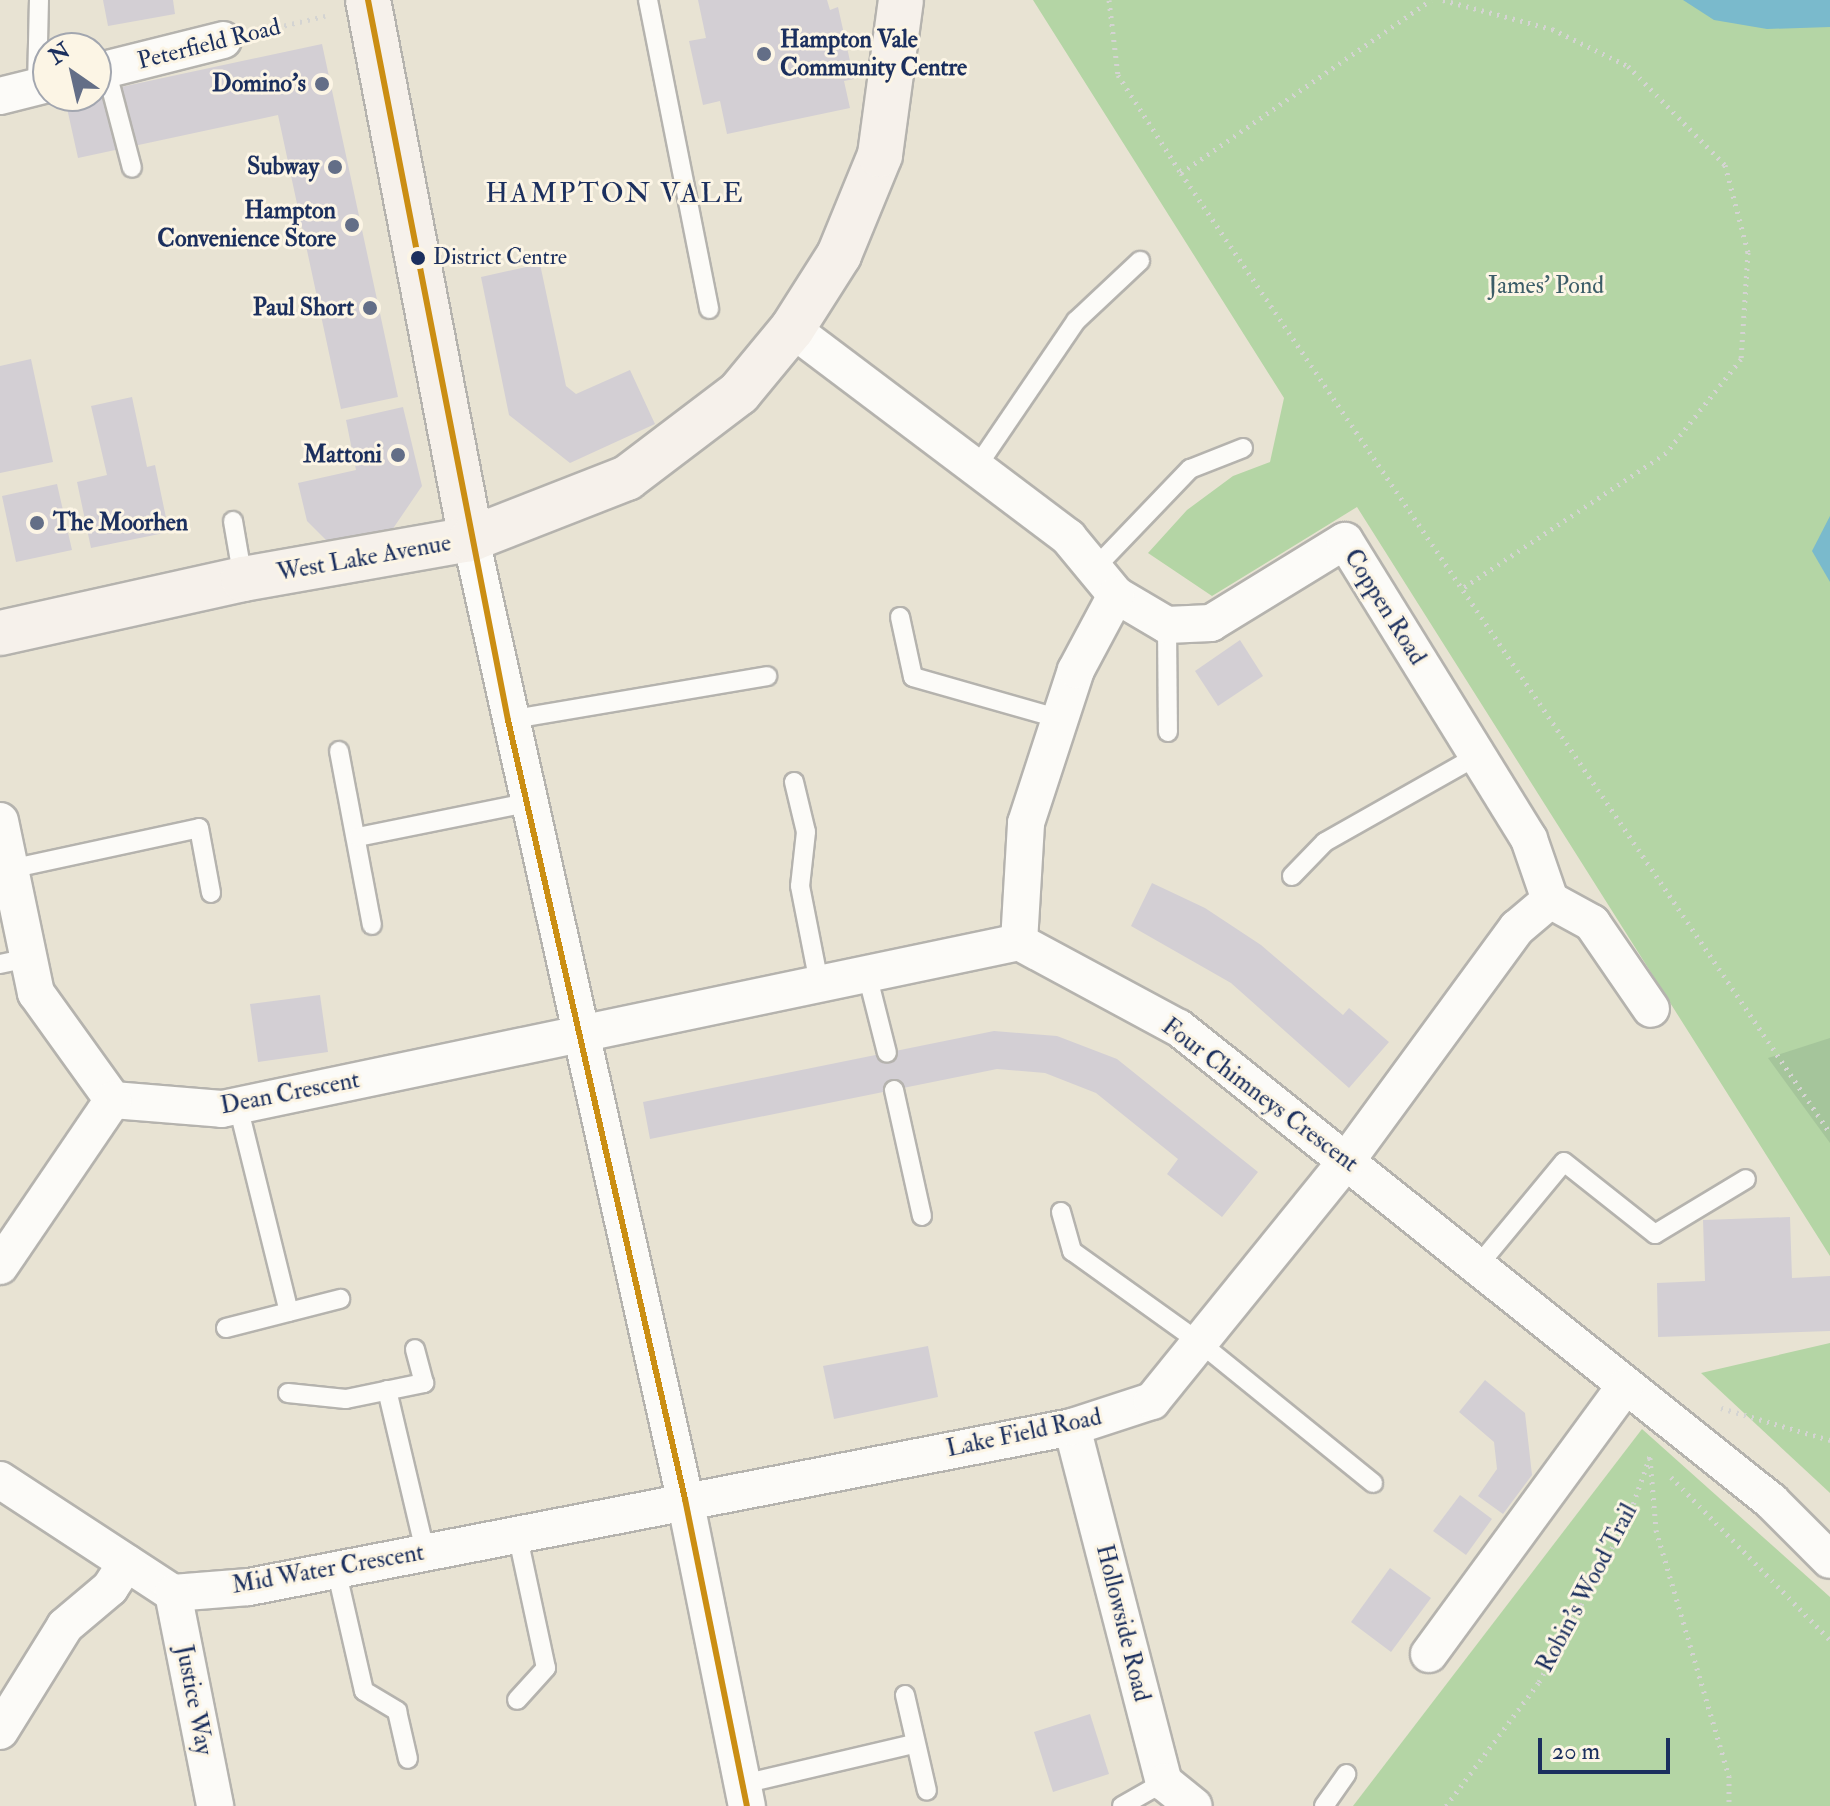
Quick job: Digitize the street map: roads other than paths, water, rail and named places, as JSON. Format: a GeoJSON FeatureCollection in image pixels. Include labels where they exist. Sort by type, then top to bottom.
{"type":"FeatureCollection","features":[{"type":"Feature","properties":{"kind":"street","name":"West Lake Avenue"},"geometry":{"type":"LineString","coordinates":[[0,633],[243,579],[471,539],[627,478],[739,393],[792,329],[839,255],[880,155],[901,0]]}},
{"type":"Feature","properties":{"kind":"street"},"geometry":{"type":"LineString","coordinates":[[378,2],[471,539],[508,720],[685,1499],[745,1795]]}},
{"type":"Feature","properties":{"kind":"street","name":"Peterfield Road"},"geometry":{"type":"LineString","coordinates":[[112,68],[223,40]]}},
{"type":"Feature","properties":{"kind":"street"},"geometry":{"type":"LineString","coordinates":[[0,96],[32,88]]}},
{"type":"Feature","properties":{"kind":"street"},"geometry":{"type":"LineString","coordinates":[[792,329],[1068,537],[1105,582],[1167,625]]}},
{"type":"Feature","properties":{"kind":"street","name":"Coppen Road"},"geometry":{"type":"LineString","coordinates":[[1167,625],[1211,623],[1345,541],[1529,839],[1550,900]]}},
{"type":"Feature","properties":{"kind":"street"},"geometry":{"type":"LineString","coordinates":[[578,1032],[1019,942],[1026,823],[1105,582]]}},
{"type":"Feature","properties":{"kind":"street"},"geometry":{"type":"LineString","coordinates":[[0,821],[10,869],[14,961],[113,1100],[0,1266]]}},
{"type":"Feature","properties":{"kind":"street"},"geometry":{"type":"LineString","coordinates":[[1347,1160],[1517,928],[1550,900],[1592,923],[1651,1009]]}},
{"type":"Feature","properties":{"kind":"street","name":"Four Chimneys Crescent"},"geometry":{"type":"LineString","coordinates":[[1019,942],[1179,1028],[1347,1160],[1638,1399],[1771,1501],[1830,1560]]}},
{"type":"Feature","properties":{"kind":"street","name":"Dean Crescent"},"geometry":{"type":"LineString","coordinates":[[113,1100],[222,1109],[578,1032]]}},
{"type":"Feature","properties":{"kind":"street","name":"Lake Field Road"},"geometry":{"type":"LineString","coordinates":[[685,1499],[1072,1427],[1152,1401],[1347,1160]]}},
{"type":"Feature","properties":{"kind":"street"},"geometry":{"type":"LineString","coordinates":[[1429,1654],[1638,1399]]}},
{"type":"Feature","properties":{"kind":"street","name":"Hollowside Road"},"geometry":{"type":"LineString","coordinates":[[1072,1427],[1164,1782]]}},
{"type":"Feature","properties":{"kind":"street"},"geometry":{"type":"LineString","coordinates":[[0,1480],[173,1593]]}},
{"type":"Feature","properties":{"kind":"street","name":"Mid Water Crescent"},"geometry":{"type":"LineString","coordinates":[[173,1593],[249,1587],[685,1499]]}},
{"type":"Feature","properties":{"kind":"street"},"geometry":{"type":"LineString","coordinates":[[0,1731],[65,1626],[110,1588],[126,1563]]}},
{"type":"Feature","properties":{"kind":"street","name":"Justice Way"},"geometry":{"type":"LineString","coordinates":[[173,1593],[215,1806]]}},
{"type":"Feature","properties":{"kind":"street"},"geometry":{"type":"LineString","coordinates":[[1164,1782],[1194,1806]]}},
{"type":"Feature","properties":{"kind":"lane"},"geometry":{"type":"LineString","coordinates":[[39,0],[41,32]]}},
{"type":"Feature","properties":{"kind":"lane"},"geometry":{"type":"LineString","coordinates":[[648,0],[709,309]]}},
{"type":"Feature","properties":{"kind":"lane"},"geometry":{"type":"LineString","coordinates":[[112,105],[132,168]]}},
{"type":"Feature","properties":{"kind":"lane"},"geometry":{"type":"LineString","coordinates":[[976,468],[1076,321],[1140,261]]}},
{"type":"Feature","properties":{"kind":"lane"},"geometry":{"type":"LineString","coordinates":[[1105,582],[1190,469],[1243,448]]}},
{"type":"Feature","properties":{"kind":"lane"},"geometry":{"type":"LineString","coordinates":[[233,521],[243,579]]}},
{"type":"Feature","properties":{"kind":"lane"},"geometry":{"type":"LineString","coordinates":[[900,617],[913,677],[1060,719]]}},
{"type":"Feature","properties":{"kind":"lane"},"geometry":{"type":"LineString","coordinates":[[1167,625],[1168,732]]}},
{"type":"Feature","properties":{"kind":"lane"},"geometry":{"type":"LineString","coordinates":[[508,720],[767,676]]}},
{"type":"Feature","properties":{"kind":"lane"},"geometry":{"type":"LineString","coordinates":[[339,751],[358,837],[372,925]]}},
{"type":"Feature","properties":{"kind":"lane"},"geometry":{"type":"LineString","coordinates":[[1292,876],[1325,842],[1477,756]]}},
{"type":"Feature","properties":{"kind":"lane"},"geometry":{"type":"LineString","coordinates":[[794,782],[806,832],[800,886],[819,983]]}},
{"type":"Feature","properties":{"kind":"lane"},"geometry":{"type":"LineString","coordinates":[[358,837],[526,803]]}},
{"type":"Feature","properties":{"kind":"lane"},"geometry":{"type":"LineString","coordinates":[[10,869],[199,828],[211,893]]}},
{"type":"Feature","properties":{"kind":"lane"},"geometry":{"type":"LineString","coordinates":[[867,974],[887,1053]]}},
{"type":"Feature","properties":{"kind":"lane"},"geometry":{"type":"LineString","coordinates":[[894,1090],[922,1216]]}},
{"type":"Feature","properties":{"kind":"lane"},"geometry":{"type":"LineString","coordinates":[[238,1106],[289,1312]]}},
{"type":"Feature","properties":{"kind":"lane"},"geometry":{"type":"LineString","coordinates":[[1477,1267],[1564,1162],[1655,1234],[1746,1179]]}},
{"type":"Feature","properties":{"kind":"lane"},"geometry":{"type":"LineString","coordinates":[[1061,1212],[1072,1251],[1199,1342],[1373,1483]]}},
{"type":"Feature","properties":{"kind":"lane"},"geometry":{"type":"LineString","coordinates":[[226,1328],[340,1299]]}},
{"type":"Feature","properties":{"kind":"lane"},"geometry":{"type":"LineString","coordinates":[[288,1393],[346,1399],[424,1383],[415,1349]]}},
{"type":"Feature","properties":{"kind":"lane"},"geometry":{"type":"LineString","coordinates":[[387,1390],[425,1551]]}},
{"type":"Feature","properties":{"kind":"lane"},"geometry":{"type":"LineString","coordinates":[[517,1533],[546,1668],[517,1700]]}},
{"type":"Feature","properties":{"kind":"lane"},"geometry":{"type":"LineString","coordinates":[[336,1569],[364,1691],[397,1711],[408,1759]]}},
{"type":"Feature","properties":{"kind":"lane"},"geometry":{"type":"LineString","coordinates":[[905,1695],[913,1744],[927,1791]]}},
{"type":"Feature","properties":{"kind":"lane"},"geometry":{"type":"LineString","coordinates":[[745,1795],[913,1744]]}},
{"type":"Feature","properties":{"kind":"lane"},"geometry":{"type":"LineString","coordinates":[[1324,1806],[1346,1774]]}},
{"type":"Feature","properties":{"kind":"lane"},"geometry":{"type":"LineString","coordinates":[[1122,1806],[1164,1782]]}},
{"type":"Feature","properties":{"kind":"water"},"geometry":{"type":"Polygon","coordinates":[[[1683,0],[1830,0],[1830,27],[1767,29],[1714,20],[1683,0]]]}},
{"type":"Feature","properties":{"kind":"water"},"geometry":{"type":"Polygon","coordinates":[[[1830,516],[1830,582],[1812,551],[1830,516]]]}},
{"type":"Feature","properties":{"kind":"place","name":"Hampton Vale Community Centre"},"geometry":{"type":"Point","coordinates":[764,54]}},
{"type":"Feature","properties":{"kind":"place","name":"Domino's"},"geometry":{"type":"Point","coordinates":[322,84]}},
{"type":"Feature","properties":{"kind":"place","name":"Subway"},"geometry":{"type":"Point","coordinates":[335,167]}},
{"type":"Feature","properties":{"kind":"place","name":"Hampton Convenience Store"},"geometry":{"type":"Point","coordinates":[352,225]}},
{"type":"Feature","properties":{"kind":"place","name":"District Centre"},"geometry":{"type":"Point","coordinates":[418,258]}},
{"type":"Feature","properties":{"kind":"place","name":"Paul Short"},"geometry":{"type":"Point","coordinates":[370,308]}},
{"type":"Feature","properties":{"kind":"place","name":"Mattoni"},"geometry":{"type":"Point","coordinates":[398,455]}},
{"type":"Feature","properties":{"kind":"place","name":"The Moorhen"},"geometry":{"type":"Point","coordinates":[37,523]}},
{"type":"Feature","properties":{"kind":"district","name":"HAMPTON VALE"},"geometry":{"type":"Point","coordinates":[615,194]}},
{"type":"Feature","properties":{"kind":"park label","name":"James' Pond"},"geometry":{"type":"Point","coordinates":[1546,286]}}]}
